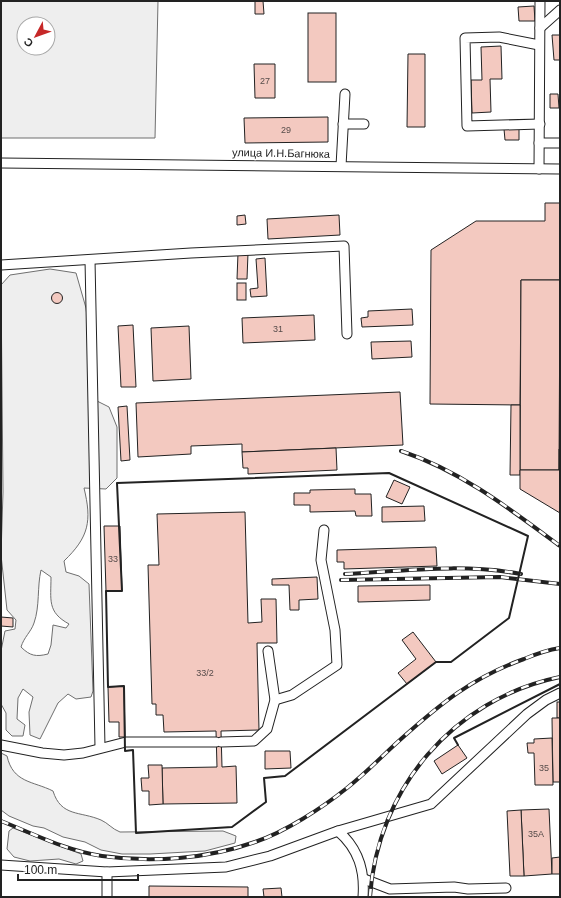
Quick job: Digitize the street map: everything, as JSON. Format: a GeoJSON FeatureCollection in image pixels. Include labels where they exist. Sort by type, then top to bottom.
{"type":"FeatureCollection","features":[{"type":"Feature","properties":{"kind":"street"},"geometry":{"type":"LineString","coordinates":[[539,169],[540,1]]}},
{"type":"Feature","properties":{"kind":"street"},"geometry":{"type":"LineString","coordinates":[[540,28],[560,10]]}},
{"type":"Feature","properties":{"kind":"street"},"geometry":{"type":"LineString","coordinates":[[539,44],[499,37],[465,38],[467,126],[540,124]]}},
{"type":"Feature","properties":{"kind":"street"},"geometry":{"type":"LineString","coordinates":[[341,166],[345,94]]}},
{"type":"Feature","properties":{"kind":"street"},"geometry":{"type":"LineString","coordinates":[[343,124],[364,124]]}},
{"type":"Feature","properties":{"kind":"street"},"geometry":{"type":"LineString","coordinates":[[539,143],[560,143]]}},
{"type":"Feature","properties":{"kind":"street","name":"улица И.Н.Багнюка"},"geometry":{"type":"LineString","coordinates":[[1,163],[341,166],[560,170]]}},
{"type":"Feature","properties":{"kind":"street"},"geometry":{"type":"LineString","coordinates":[[1,265],[344,246],[347,334]]}},
{"type":"Feature","properties":{"kind":"street"},"geometry":{"type":"LineString","coordinates":[[90,260],[100,748]]}},
{"type":"Feature","properties":{"kind":"street"},"geometry":{"type":"LineString","coordinates":[[275,700],[292,695],[337,665],[335,630],[321,560],[324,530]]}},
{"type":"Feature","properties":{"kind":"street"},"geometry":{"type":"LineString","coordinates":[[1,745],[42,753],[64,754],[83,753],[126,742],[254,742],[267,729],[275,700],[268,651]]}},
{"type":"Feature","properties":{"kind":"street"},"geometry":{"type":"LineString","coordinates":[[1,865],[107,872],[226,867],[270,856],[338,831],[431,804],[527,714],[546,700],[560,694]]}},
{"type":"Feature","properties":{"kind":"street"},"geometry":{"type":"LineString","coordinates":[[338,831],[349,841],[356,851],[364,880],[363,897]]}},
{"type":"Feature","properties":{"kind":"street"},"geometry":{"type":"LineString","coordinates":[[107,872],[107,897]]}},
{"type":"Feature","properties":{"kind":"street"},"geometry":{"type":"LineString","coordinates":[[364,880],[390,893],[454,887],[468,889],[506,888]]}},
{"type":"Feature","properties":{"kind":"shaded area"},"geometry":{"type":"Polygon","coordinates":[[[1,1],[158,1],[155,138],[1,138],[1,1]]]}},
{"type":"Feature","properties":{"kind":"shaded area"},"geometry":{"type":"Polygon","coordinates":[[[50,269],[76,273],[86,308],[97,401],[109,407],[117,427],[117,478],[106,489],[84,488],[88,510],[86,528],[79,544],[64,561],[66,572],[79,576],[89,584],[93,691],[91,697],[76,699],[68,694],[58,703],[40,739],[30,735],[29,712],[33,697],[23,689],[18,698],[17,719],[25,725],[23,736],[12,736],[6,730],[6,713],[1,704],[1,651],[5,631],[15,629],[16,620],[7,610],[1,555],[3,492],[1,285],[10,275],[50,269]],[[41,570],[36,617],[33,626],[21,647],[33,655],[48,654],[51,645],[53,625],[66,628],[69,624],[57,615],[52,605],[51,577],[41,570]]]}},
{"type":"Feature","properties":{"kind":"shaded area"},"geometry":{"type":"Polygon","coordinates":[[[1,753],[7,756],[10,765],[19,776],[31,783],[53,791],[56,799],[66,809],[101,820],[120,832],[223,831],[236,836],[235,843],[205,851],[122,854],[101,850],[85,842],[63,837],[44,828],[33,826],[9,816],[1,810],[1,753]]]}},
{"type":"Feature","properties":{"kind":"shaded area"},"geometry":{"type":"Polygon","coordinates":[[[13,828],[81,854],[83,861],[76,864],[59,859],[30,861],[14,857],[7,849],[9,831],[13,828]]]}},
{"type":"Feature","properties":{"kind":"building"},"geometry":{"type":"Polygon","coordinates":[[[255,1],[263,1],[264,14],[255,14],[255,1]]]}},
{"type":"Feature","properties":{"kind":"building"},"geometry":{"type":"Polygon","coordinates":[[[534,6],[535,21],[519,21],[518,7],[534,6]]]}},
{"type":"Feature","properties":{"kind":"building"},"geometry":{"type":"Polygon","coordinates":[[[308,13],[336,13],[336,82],[308,82],[308,13]]]}},
{"type":"Feature","properties":{"kind":"building"},"geometry":{"type":"Polygon","coordinates":[[[552,35],[560,35],[560,60],[554,60],[552,35]]]}},
{"type":"Feature","properties":{"kind":"building"},"geometry":{"type":"Polygon","coordinates":[[[501,46],[502,79],[490,79],[491,112],[472,113],[471,80],[482,80],[481,47],[501,46]]]}},
{"type":"Feature","properties":{"kind":"building"},"geometry":{"type":"Polygon","coordinates":[[[408,54],[425,54],[425,127],[407,127],[408,54]]]}},
{"type":"Feature","properties":{"kind":"building"},"geometry":{"type":"Polygon","coordinates":[[[254,64],[275,64],[275,98],[255,98],[254,64]]]}},
{"type":"Feature","properties":{"kind":"building"},"geometry":{"type":"Polygon","coordinates":[[[550,94],[558,94],[559,108],[550,108],[550,94]]]}},
{"type":"Feature","properties":{"kind":"building"},"geometry":{"type":"Polygon","coordinates":[[[328,117],[328,142],[245,143],[244,118],[328,117]]]}},
{"type":"Feature","properties":{"kind":"building"},"geometry":{"type":"Polygon","coordinates":[[[519,128],[519,140],[505,140],[504,129],[519,128]]]}},
{"type":"Feature","properties":{"kind":"building"},"geometry":{"type":"Polygon","coordinates":[[[545,203],[560,203],[560,280],[521,280],[520,405],[430,404],[431,250],[476,221],[545,221],[545,203]]]}},
{"type":"Feature","properties":{"kind":"building"},"geometry":{"type":"Polygon","coordinates":[[[245,215],[246,224],[237,225],[237,216],[245,215]]]}},
{"type":"Feature","properties":{"kind":"building"},"geometry":{"type":"Polygon","coordinates":[[[339,215],[340,235],[268,239],[267,219],[339,215]]]}},
{"type":"Feature","properties":{"kind":"building"},"geometry":{"type":"Polygon","coordinates":[[[238,253],[248,253],[247,279],[237,279],[238,253]]]}},
{"type":"Feature","properties":{"kind":"building"},"geometry":{"type":"Polygon","coordinates":[[[265,258],[267,296],[251,297],[250,289],[258,288],[256,259],[265,258]]]}},
{"type":"Feature","properties":{"kind":"building"},"geometry":{"type":"Polygon","coordinates":[[[521,280],[560,280],[559,470],[520,470],[521,280]]]}},
{"type":"Feature","properties":{"kind":"building"},"geometry":{"type":"Polygon","coordinates":[[[237,283],[246,283],[246,300],[237,300],[237,283]]]}},
{"type":"Feature","properties":{"kind":"building"},"geometry":{"type":"Polygon","coordinates":[[[57,292],[61,294],[63,298],[61,302],[57,304],[53,302],[51,298],[53,294],[57,292]]]}},
{"type":"Feature","properties":{"kind":"building"},"geometry":{"type":"Polygon","coordinates":[[[412,309],[413,325],[362,327],[361,318],[368,317],[368,311],[412,309]]]}},
{"type":"Feature","properties":{"kind":"building"},"geometry":{"type":"Polygon","coordinates":[[[314,315],[315,340],[243,343],[242,318],[314,315]]]}},
{"type":"Feature","properties":{"kind":"building"},"geometry":{"type":"Polygon","coordinates":[[[133,325],[136,387],[121,387],[118,326],[133,325]]]}},
{"type":"Feature","properties":{"kind":"building"},"geometry":{"type":"Polygon","coordinates":[[[189,326],[191,379],[153,381],[151,328],[189,326]]]}},
{"type":"Feature","properties":{"kind":"building"},"geometry":{"type":"Polygon","coordinates":[[[411,341],[412,357],[372,359],[371,342],[411,341]]]}},
{"type":"Feature","properties":{"kind":"building"},"geometry":{"type":"Polygon","coordinates":[[[400,392],[403,445],[242,452],[242,444],[191,446],[191,454],[138,457],[136,403],[400,392]]]}},
{"type":"Feature","properties":{"kind":"building"},"geometry":{"type":"Polygon","coordinates":[[[511,405],[520,405],[520,475],[510,475],[511,405]]]}},
{"type":"Feature","properties":{"kind":"building"},"geometry":{"type":"Polygon","coordinates":[[[127,406],[130,460],[121,461],[118,407],[127,406]]]}},
{"type":"Feature","properties":{"kind":"building"},"geometry":{"type":"Polygon","coordinates":[[[336,448],[337,470],[248,474],[248,468],[243,468],[242,452],[336,448]]]}},
{"type":"Feature","properties":{"kind":"building"},"geometry":{"type":"Polygon","coordinates":[[[559,449],[560,513],[520,489],[520,470],[559,470],[559,449]]]}},
{"type":"Feature","properties":{"kind":"building"},"geometry":{"type":"Polygon","coordinates":[[[394,480],[410,487],[402,504],[386,497],[394,480]]]}},
{"type":"Feature","properties":{"kind":"building"},"geometry":{"type":"Polygon","coordinates":[[[355,489],[355,494],[371,494],[372,516],[356,516],[355,511],[310,512],[310,505],[294,505],[294,493],[310,493],[310,490],[355,489]]]}},
{"type":"Feature","properties":{"kind":"building"},"geometry":{"type":"Polygon","coordinates":[[[424,506],[425,521],[382,522],[382,507],[424,506]]]}},
{"type":"Feature","properties":{"kind":"building"},"geometry":{"type":"Polygon","coordinates":[[[245,512],[248,623],[262,622],[261,599],[276,599],[277,643],[257,643],[259,730],[221,731],[222,767],[236,766],[237,803],[163,804],[162,768],[217,767],[216,731],[164,732],[163,715],[156,715],[156,704],[152,704],[148,565],[159,565],[157,514],[245,512]]]}},
{"type":"Feature","properties":{"kind":"building"},"geometry":{"type":"Polygon","coordinates":[[[104,526],[120,526],[122,591],[106,591],[104,526]]]}},
{"type":"Feature","properties":{"kind":"building"},"geometry":{"type":"Polygon","coordinates":[[[436,547],[437,566],[344,569],[344,562],[337,562],[337,550],[436,547]]]}},
{"type":"Feature","properties":{"kind":"building"},"geometry":{"type":"Polygon","coordinates":[[[317,577],[318,599],[299,600],[299,610],[290,610],[289,585],[272,585],[272,579],[317,577]]]}},
{"type":"Feature","properties":{"kind":"building"},"geometry":{"type":"Polygon","coordinates":[[[430,585],[430,600],[358,602],[358,586],[430,585]]]}},
{"type":"Feature","properties":{"kind":"building"},"geometry":{"type":"Polygon","coordinates":[[[1,617],[13,618],[13,627],[1,626],[1,617]]]}},
{"type":"Feature","properties":{"kind":"building"},"geometry":{"type":"Polygon","coordinates":[[[413,632],[436,662],[407,684],[398,673],[416,659],[402,640],[413,632]]]}},
{"type":"Feature","properties":{"kind":"building"},"geometry":{"type":"Polygon","coordinates":[[[124,686],[125,737],[119,737],[119,722],[109,722],[108,687],[124,686]]]}},
{"type":"Feature","properties":{"kind":"building"},"geometry":{"type":"Polygon","coordinates":[[[557,702],[560,702],[560,718],[557,718],[557,702]]]}},
{"type":"Feature","properties":{"kind":"building"},"geometry":{"type":"Polygon","coordinates":[[[552,718],[560,718],[560,782],[553,782],[552,718]]]}},
{"type":"Feature","properties":{"kind":"building"},"geometry":{"type":"Polygon","coordinates":[[[552,738],[553,785],[535,785],[534,753],[528,753],[527,743],[534,743],[534,739],[552,738]]]}},
{"type":"Feature","properties":{"kind":"building"},"geometry":{"type":"Polygon","coordinates":[[[458,745],[467,758],[442,774],[434,761],[458,745]]]}},
{"type":"Feature","properties":{"kind":"building"},"geometry":{"type":"Polygon","coordinates":[[[265,751],[290,751],[291,768],[265,769],[265,751]]]}},
{"type":"Feature","properties":{"kind":"building"},"geometry":{"type":"Polygon","coordinates":[[[148,765],[162,765],[163,804],[149,805],[149,791],[142,791],[141,778],[149,778],[148,765]]]}},
{"type":"Feature","properties":{"kind":"building"},"geometry":{"type":"Polygon","coordinates":[[[549,809],[552,874],[524,876],[521,810],[549,809]]]}},
{"type":"Feature","properties":{"kind":"building"},"geometry":{"type":"Polygon","coordinates":[[[521,810],[524,876],[510,876],[507,811],[521,810]]]}},
{"type":"Feature","properties":{"kind":"building"},"geometry":{"type":"Polygon","coordinates":[[[560,857],[560,874],[552,874],[552,858],[560,857]]]}},
{"type":"Feature","properties":{"kind":"building"},"geometry":{"type":"Polygon","coordinates":[[[149,886],[248,887],[248,897],[149,897],[149,886]]]}},
{"type":"Feature","properties":{"kind":"building"},"geometry":{"type":"Polygon","coordinates":[[[281,888],[282,897],[264,897],[263,889],[281,888]]]}},
{"type":"Feature","properties":{"kind":"railway"},"geometry":{"type":"LineString","coordinates":[[401,451],[423,459],[464,480],[504,505],[560,546]]}},
{"type":"Feature","properties":{"kind":"railway"},"geometry":{"type":"LineString","coordinates":[[345,574],[455,568],[521,574]]}},
{"type":"Feature","properties":{"kind":"railway"},"geometry":{"type":"LineString","coordinates":[[341,580],[500,577],[560,584]]}},
{"type":"Feature","properties":{"kind":"railway"},"geometry":{"type":"LineString","coordinates":[[1,821],[63,846],[89,854],[102,856],[140,859],[179,858],[199,856],[237,848],[267,838],[291,826],[337,796],[430,714],[473,683],[506,666],[542,652],[560,648]]}},
{"type":"Feature","properties":{"kind":"railway"},"geometry":{"type":"LineString","coordinates":[[370,897],[376,857],[388,820],[405,786],[428,755],[455,728],[486,705],[521,688],[560,677]]}},
{"type":"Feature","properties":{"kind":"wall"},"geometry":{"type":"LineString","coordinates":[[389,473],[528,536],[509,618],[451,662],[436,662],[285,776],[264,778],[266,802],[232,827],[136,833],[133,750],[125,751],[124,686],[108,687],[106,591],[122,591],[117,483],[389,473]]}},
{"type":"Feature","properties":{"kind":"wall"},"geometry":{"type":"LineString","coordinates":[[458,745],[454,738],[560,684]]}}]}
